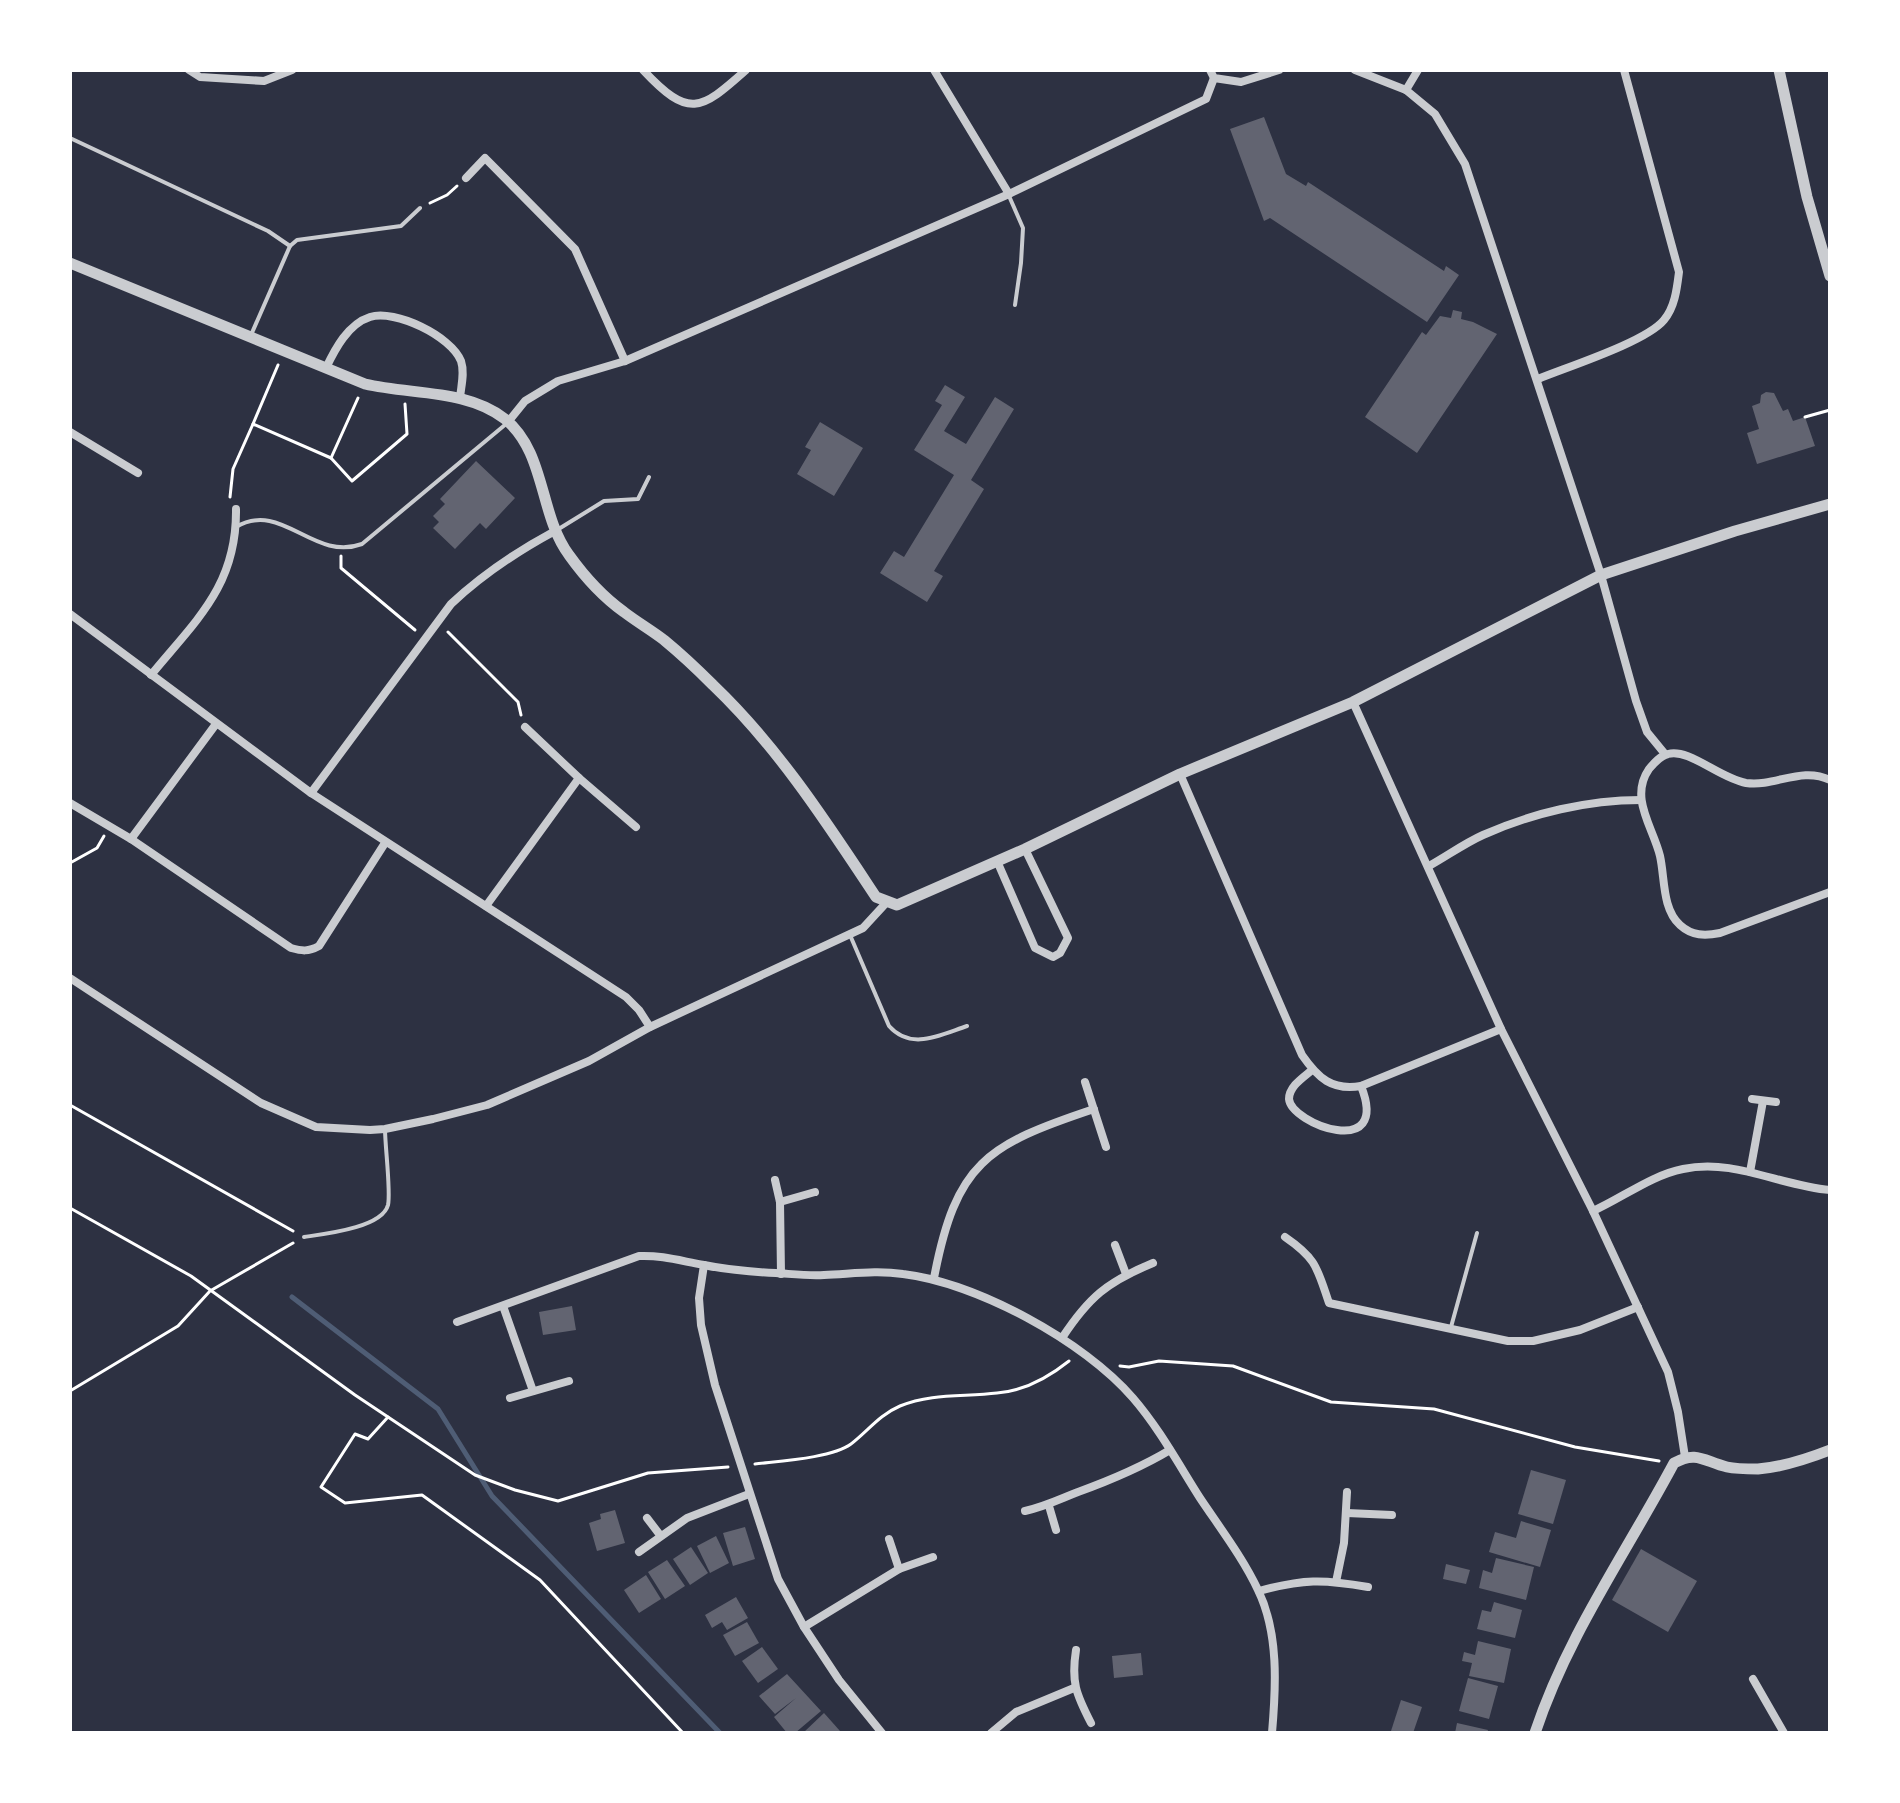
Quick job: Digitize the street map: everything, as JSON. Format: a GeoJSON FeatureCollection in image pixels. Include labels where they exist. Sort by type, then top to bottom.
{"type":"FeatureCollection","features":[{"type":"Feature","properties":{"kind":"street"},"geometry":{"type":"LineString","coordinates":[[189,70],[200,77],[264,81],[292,70]]}},
{"type":"Feature","properties":{"kind":"street"},"geometry":{"type":"LineString","coordinates":[[643,70],[667,95],[684,103],[705,103],[746,70]]}},
{"type":"Feature","properties":{"kind":"street"},"geometry":{"type":"LineString","coordinates":[[934,70],[1009,194]]}},
{"type":"Feature","properties":{"kind":"street"},"geometry":{"type":"LineString","coordinates":[[508,422],[525,401],[558,381],[625,361],[1009,194],[1206,99],[1212,74],[1241,82],[1279,70]]}},
{"type":"Feature","properties":{"kind":"street"},"geometry":{"type":"LineString","coordinates":[[1355,70],[1406,90],[1435,114],[1465,164],[1601,575],[1643,722],[1665,754]]}},
{"type":"Feature","properties":{"kind":"street"},"geometry":{"type":"LineString","coordinates":[[1406,90],[1418,70]]}},
{"type":"Feature","properties":{"kind":"street"},"geometry":{"type":"LineString","coordinates":[[1538,379],[1642,336],[1664,320],[1675,296],[1679,272],[1624,70]]}},
{"type":"Feature","properties":{"kind":"street"},"geometry":{"type":"LineString","coordinates":[[1779,70],[1807,197],[1830,276]]}},
{"type":"Feature","properties":{"kind":"street"},"geometry":{"type":"LineString","coordinates":[[466,178],[485,158],[575,249],[625,361]]}},
{"type":"Feature","properties":{"kind":"street"},"geometry":{"type":"LineString","coordinates":[[70,263],[365,384],[460,398],[493,411],[508,422],[529,452],[555,531],[584,575],[621,610],[662,639],[726,698],[799,781],[876,897],[897,905],[1025,849],[1180,774],[1353,702],[1601,575],[1830,504]]}},
{"type":"Feature","properties":{"kind":"street"},"geometry":{"type":"LineString","coordinates":[[326,368],[336,348],[359,323],[369,317],[395,316],[428,332],[454,351],[462,364],[460,398]]}},
{"type":"Feature","properties":{"kind":"street"},"geometry":{"type":"LineString","coordinates":[[70,432],[138,473]]}},
{"type":"Feature","properties":{"kind":"street"},"geometry":{"type":"LineString","coordinates":[[151,675],[199,617],[222,583],[230,564],[236,509]]}},
{"type":"Feature","properties":{"kind":"street"},"geometry":{"type":"LineString","coordinates":[[311,793],[437,621],[480,578],[514,553],[555,531]]}},
{"type":"Feature","properties":{"kind":"street"},"geometry":{"type":"LineString","coordinates":[[70,614],[311,793],[626,997],[650,1027]]}},
{"type":"Feature","properties":{"kind":"street"},"geometry":{"type":"LineString","coordinates":[[1353,702],[1501,1029],[1593,1211],[1668,1372],[1678,1412],[1679,1460],[1602,1586],[1573,1642],[1535,1733]]}},
{"type":"Feature","properties":{"kind":"street"},"geometry":{"type":"LineString","coordinates":[[131,839],[216,724]]}},
{"type":"Feature","properties":{"kind":"street"},"geometry":{"type":"LineString","coordinates":[[525,727],[636,827]]}},
{"type":"Feature","properties":{"kind":"street"},"geometry":{"type":"LineString","coordinates":[[1830,780],[1812,774],[1752,783],[1734,780],[1715,772],[1694,757],[1679,753],[1665,754],[1655,762],[1641,786],[1641,800],[1658,849],[1671,915],[1691,933],[1705,936],[1720,933],[1830,892]]}},
{"type":"Feature","properties":{"kind":"street"},"geometry":{"type":"LineString","coordinates":[[1180,774],[1302,1055],[1312,1070],[1333,1086],[1361,1086],[1501,1029]]}},
{"type":"Feature","properties":{"kind":"street"},"geometry":{"type":"LineString","coordinates":[[486,906],[579,778]]}},
{"type":"Feature","properties":{"kind":"street"},"geometry":{"type":"LineString","coordinates":[[1429,866],[1481,836],[1526,818],[1611,800],[1641,800]]}},
{"type":"Feature","properties":{"kind":"street"},"geometry":{"type":"LineString","coordinates":[[70,803],[131,839],[291,948],[302,951],[319,946],[385,843]]}},
{"type":"Feature","properties":{"kind":"street"},"geometry":{"type":"LineString","coordinates":[[997,861],[1035,948],[1053,957],[1060,953],[1068,938],[1025,849]]}},
{"type":"Feature","properties":{"kind":"street"},"geometry":{"type":"LineString","coordinates":[[70,978],[261,1103],[291,1118],[316,1127],[385,1129],[487,1105],[589,1061],[650,1027],[850,935],[873,920],[886,903]]}},
{"type":"Feature","properties":{"kind":"street"},"geometry":{"type":"LineString","coordinates":[[1312,1070],[1291,1090],[1289,1099],[1293,1109],[1302,1117],[1325,1127],[1342,1131],[1362,1124],[1368,1114],[1368,1104],[1361,1086]]}},
{"type":"Feature","properties":{"kind":"street"},"geometry":{"type":"LineString","coordinates":[[1085,1082],[1106,1147]]}},
{"type":"Feature","properties":{"kind":"street"},"geometry":{"type":"LineString","coordinates":[[1752,1099],[1776,1102]]}},
{"type":"Feature","properties":{"kind":"street"},"geometry":{"type":"LineString","coordinates":[[1750,1172],[1763,1101]]}},
{"type":"Feature","properties":{"kind":"street"},"geometry":{"type":"LineString","coordinates":[[934,1278],[948,1216],[974,1173],[1009,1141],[1036,1128],[1094,1109]]}},
{"type":"Feature","properties":{"kind":"street"},"geometry":{"type":"LineString","coordinates":[[1593,1211],[1681,1169],[1725,1167],[1830,1190]]}},
{"type":"Feature","properties":{"kind":"street"},"geometry":{"type":"LineString","coordinates":[[775,1180],[780,1202],[781,1274]]}},
{"type":"Feature","properties":{"kind":"street"},"geometry":{"type":"LineString","coordinates":[[780,1202],[815,1192]]}},
{"type":"Feature","properties":{"kind":"street"},"geometry":{"type":"LineString","coordinates":[[1285,1237],[1306,1251],[1316,1264],[1329,1303],[1451,1330],[1508,1341],[1533,1341],[1580,1330],[1638,1307]]}},
{"type":"Feature","properties":{"kind":"street"},"geometry":{"type":"LineString","coordinates":[[1115,1245],[1126,1274]]}},
{"type":"Feature","properties":{"kind":"street"},"geometry":{"type":"LineString","coordinates":[[457,1322],[639,1256],[669,1257],[704,1265],[781,1274],[899,1273],[934,1278],[1010,1310],[1062,1338],[1133,1398],[1170,1450],[1259,1591],[1273,1649],[1276,1689],[1272,1733]]}},
{"type":"Feature","properties":{"kind":"street"},"geometry":{"type":"LineString","coordinates":[[1062,1338],[1088,1302],[1126,1274],[1153,1263]]}},
{"type":"Feature","properties":{"kind":"street"},"geometry":{"type":"LineString","coordinates":[[704,1265],[699,1298],[701,1325],[715,1385],[778,1579],[804,1627],[839,1680],[882,1733]]}},
{"type":"Feature","properties":{"kind":"street"},"geometry":{"type":"LineString","coordinates":[[503,1306],[533,1391]]}},
{"type":"Feature","properties":{"kind":"street"},"geometry":{"type":"LineString","coordinates":[[510,1398],[569,1381]]}},
{"type":"Feature","properties":{"kind":"street"},"geometry":{"type":"LineString","coordinates":[[1025,1511],[1049,1506],[1136,1471],[1170,1450]]}},
{"type":"Feature","properties":{"kind":"street"},"geometry":{"type":"LineString","coordinates":[[1679,1460],[1704,1458],[1728,1468],[1759,1469],[1796,1463],[1830,1450]]}},
{"type":"Feature","properties":{"kind":"street"},"geometry":{"type":"LineString","coordinates":[[1336,1582],[1344,1543],[1347,1492]]}},
{"type":"Feature","properties":{"kind":"street"},"geometry":{"type":"LineString","coordinates":[[639,1552],[660,1535],[708,1508],[749,1494]]}},
{"type":"Feature","properties":{"kind":"street"},"geometry":{"type":"LineString","coordinates":[[1049,1506],[1056,1530]]}},
{"type":"Feature","properties":{"kind":"street"},"geometry":{"type":"LineString","coordinates":[[1347,1513],[1392,1515]]}},
{"type":"Feature","properties":{"kind":"street"},"geometry":{"type":"LineString","coordinates":[[647,1518],[660,1535]]}},
{"type":"Feature","properties":{"kind":"street"},"geometry":{"type":"LineString","coordinates":[[889,1539],[899,1569]]}},
{"type":"Feature","properties":{"kind":"street"},"geometry":{"type":"LineString","coordinates":[[804,1627],[899,1569],[933,1557]]}},
{"type":"Feature","properties":{"kind":"street"},"geometry":{"type":"LineString","coordinates":[[1259,1591],[1315,1579],[1368,1587]]}},
{"type":"Feature","properties":{"kind":"street"},"geometry":{"type":"LineString","coordinates":[[1076,1650],[1072,1674],[1074,1688],[1091,1723]]}},
{"type":"Feature","properties":{"kind":"street"},"geometry":{"type":"LineString","coordinates":[[1753,1679],[1784,1733]]}},
{"type":"Feature","properties":{"kind":"street"},"geometry":{"type":"LineString","coordinates":[[991,1733],[1016,1712],[1074,1688]]}},
{"type":"Feature","properties":{"kind":"lane"},"geometry":{"type":"LineString","coordinates":[[70,138],[268,231],[290,246]]}},
{"type":"Feature","properties":{"kind":"lane"},"geometry":{"type":"LineString","coordinates":[[1009,194],[1023,228],[1015,305]]}},
{"type":"Feature","properties":{"kind":"lane"},"geometry":{"type":"LineString","coordinates":[[250,337],[290,246],[297,240],[401,226],[420,208]]}},
{"type":"Feature","properties":{"kind":"lane"},"geometry":{"type":"LineString","coordinates":[[236,527],[251,518],[268,519],[340,549],[362,544],[508,422]]}},
{"type":"Feature","properties":{"kind":"lane"},"geometry":{"type":"LineString","coordinates":[[555,531],[604,501],[638,499],[649,477]]}},
{"type":"Feature","properties":{"kind":"lane"},"geometry":{"type":"LineString","coordinates":[[850,935],[889,1026],[897,1035],[921,1041],[967,1026]]}},
{"type":"Feature","properties":{"kind":"lane"},"geometry":{"type":"LineString","coordinates":[[304,1237],[333,1233],[379,1219],[388,1206],[385,1129]]}},
{"type":"Feature","properties":{"kind":"lane"},"geometry":{"type":"LineString","coordinates":[[1451,1330],[1477,1233]]}},
{"type":"Feature","properties":{"kind":"path"},"geometry":{"type":"LineString","coordinates":[[420,208],[447,195],[466,178]]}},
{"type":"Feature","properties":{"kind":"path"},"geometry":{"type":"LineString","coordinates":[[236,509],[230,498],[233,469],[284,351]]}},
{"type":"Feature","properties":{"kind":"path"},"geometry":{"type":"LineString","coordinates":[[331,458],[365,384]]}},
{"type":"Feature","properties":{"kind":"path"},"geometry":{"type":"LineString","coordinates":[[253,424],[331,458],[352,481],[407,434],[405,392]]}},
{"type":"Feature","properties":{"kind":"path"},"geometry":{"type":"LineString","coordinates":[[1805,417],[1830,410]]}},
{"type":"Feature","properties":{"kind":"path"},"geometry":{"type":"LineString","coordinates":[[340,549],[341,568],[424,638]]}},
{"type":"Feature","properties":{"kind":"path"},"geometry":{"type":"LineString","coordinates":[[437,621],[518,702],[525,727]]}},
{"type":"Feature","properties":{"kind":"path"},"geometry":{"type":"LineString","coordinates":[[70,863],[97,848],[110,826]]}},
{"type":"Feature","properties":{"kind":"path"},"geometry":{"type":"LineString","coordinates":[[70,1105],[304,1237]]}},
{"type":"Feature","properties":{"kind":"path"},"geometry":{"type":"LineString","coordinates":[[70,1208],[191,1276],[388,1417],[475,1475],[558,1501],[648,1473],[811,1457],[849,1446],[871,1423],[899,1406],[938,1396],[1001,1393],[1047,1378],[1072,1359],[1129,1367],[1159,1361],[1233,1366],[1331,1402],[1434,1409],[1575,1447],[1679,1460]]}},
{"type":"Feature","properties":{"kind":"path"},"geometry":{"type":"LineString","coordinates":[[70,1391],[178,1326],[210,1291],[304,1237]]}},
{"type":"Feature","properties":{"kind":"path"},"geometry":{"type":"LineString","coordinates":[[388,1417],[368,1439],[355,1434],[321,1487],[345,1503],[422,1495],[540,1580],[683,1733]]}},
{"type":"Feature","properties":{"kind":"building"},"geometry":{"type":"Polygon","coordinates":[[[1264,117],[1286,174],[1306,186],[1308,182],[1444,271],[1446,266],[1459,275],[1427,322],[1270,218],[1264,221],[1230,129],[1264,117]]]}},
{"type":"Feature","properties":{"kind":"building"},"geometry":{"type":"Polygon","coordinates":[[[1453,310],[1462,312],[1461,319],[1497,334],[1417,453],[1365,417],[1422,332],[1426,335],[1440,316],[1451,318],[1453,310]]]}},
{"type":"Feature","properties":{"kind":"building"},"geometry":{"type":"Polygon","coordinates":[[[945,385],[965,397],[944,431],[966,444],[995,397],[1014,409],[971,480],[984,489],[934,571],[943,576],[927,602],[880,573],[894,551],[904,557],[954,475],[914,450],[942,405],[935,401],[945,385]]]}},
{"type":"Feature","properties":{"kind":"building"},"geometry":{"type":"Polygon","coordinates":[[[1774,393],[1783,411],[1788,409],[1793,421],[1805,417],[1815,446],[1757,464],[1747,433],[1759,429],[1752,406],[1760,403],[1761,395],[1774,393]]]}},
{"type":"Feature","properties":{"kind":"building"},"geometry":{"type":"Polygon","coordinates":[[[820,422],[863,448],[834,496],[797,474],[811,450],[805,447],[820,422]]]}},
{"type":"Feature","properties":{"kind":"building"},"geometry":{"type":"Polygon","coordinates":[[[476,461],[515,498],[486,529],[480,523],[455,549],[433,528],[439,522],[433,516],[445,504],[440,499],[476,461]]]}},
{"type":"Feature","properties":{"kind":"building"},"geometry":{"type":"Polygon","coordinates":[[[572,1306],[576,1330],[543,1335],[539,1312],[572,1306]]]}},
{"type":"Feature","properties":{"kind":"building"},"geometry":{"type":"Polygon","coordinates":[[[1531,1470],[1566,1480],[1553,1524],[1518,1514],[1531,1470]]]}},
{"type":"Feature","properties":{"kind":"building"},"geometry":{"type":"Polygon","coordinates":[[[615,1510],[625,1543],[597,1551],[589,1523],[601,1519],[600,1514],[615,1510]]]}},
{"type":"Feature","properties":{"kind":"building"},"geometry":{"type":"Polygon","coordinates":[[[1521,1521],[1551,1530],[1540,1567],[1489,1552],[1495,1532],[1516,1538],[1521,1521]]]}},
{"type":"Feature","properties":{"kind":"building"},"geometry":{"type":"Polygon","coordinates":[[[745,1527],[755,1559],[733,1566],[723,1533],[745,1527]]]}},
{"type":"Feature","properties":{"kind":"building"},"geometry":{"type":"Polygon","coordinates":[[[716,1536],[729,1563],[710,1573],[697,1546],[716,1536]]]}},
{"type":"Feature","properties":{"kind":"building"},"geometry":{"type":"Polygon","coordinates":[[[691,1547],[708,1573],[690,1585],[673,1559],[691,1547]]]}},
{"type":"Feature","properties":{"kind":"building"},"geometry":{"type":"Polygon","coordinates":[[[1641,1549],[1697,1581],[1668,1632],[1612,1600],[1641,1549]]]}},
{"type":"Feature","properties":{"kind":"building"},"geometry":{"type":"Polygon","coordinates":[[[1496,1558],[1534,1567],[1526,1600],[1479,1588],[1483,1570],[1492,1573],[1496,1558]]]}},
{"type":"Feature","properties":{"kind":"building"},"geometry":{"type":"Polygon","coordinates":[[[667,1560],[685,1586],[665,1599],[648,1572],[667,1560]]]}},
{"type":"Feature","properties":{"kind":"building"},"geometry":{"type":"Polygon","coordinates":[[[1446,1564],[1470,1570],[1466,1584],[1443,1579],[1446,1564]]]}},
{"type":"Feature","properties":{"kind":"building"},"geometry":{"type":"Polygon","coordinates":[[[646,1575],[661,1599],[639,1613],[624,1590],[646,1575]]]}},
{"type":"Feature","properties":{"kind":"building"},"geometry":{"type":"Polygon","coordinates":[[[736,1597],[748,1618],[727,1630],[722,1622],[712,1628],[705,1615],[736,1597]]]}},
{"type":"Feature","properties":{"kind":"building"},"geometry":{"type":"Polygon","coordinates":[[[1494,1602],[1522,1610],[1515,1638],[1477,1629],[1482,1610],[1491,1612],[1494,1602]]]}},
{"type":"Feature","properties":{"kind":"building"},"geometry":{"type":"Polygon","coordinates":[[[747,1622],[759,1643],[735,1656],[723,1635],[747,1622]]]}},
{"type":"Feature","properties":{"kind":"building"},"geometry":{"type":"Polygon","coordinates":[[[1478,1641],[1511,1649],[1504,1683],[1469,1676],[1472,1663],[1462,1661],[1464,1652],[1475,1655],[1478,1641]]]}},
{"type":"Feature","properties":{"kind":"building"},"geometry":{"type":"Polygon","coordinates":[[[762,1647],[778,1669],[758,1683],[742,1661],[762,1647]]]}},
{"type":"Feature","properties":{"kind":"building"},"geometry":{"type":"Polygon","coordinates":[[[1141,1653],[1143,1675],[1114,1678],[1112,1656],[1141,1653]]]}},
{"type":"Feature","properties":{"kind":"building"},"geometry":{"type":"Polygon","coordinates":[[[787,1674],[821,1711],[795,1733],[787,1733],[774,1717],[796,1698],[775,1714],[759,1696],[787,1674]]]}},
{"type":"Feature","properties":{"kind":"building"},"geometry":{"type":"Polygon","coordinates":[[[1468,1678],[1498,1686],[1489,1719],[1459,1711],[1468,1678]]]}},
{"type":"Feature","properties":{"kind":"building"},"geometry":{"type":"Polygon","coordinates":[[[1401,1700],[1422,1707],[1413,1733],[1391,1731],[1401,1700]]]}},
{"type":"Feature","properties":{"kind":"building"},"geometry":{"type":"Polygon","coordinates":[[[824,1713],[840,1731],[838,1733],[803,1733],[824,1713]]]}},
{"type":"Feature","properties":{"kind":"building"},"geometry":{"type":"Polygon","coordinates":[[[1457,1723],[1488,1730],[1487,1733],[1455,1733],[1457,1723]]]}},
{"type":"Feature","properties":{"kind":"waterway"},"geometry":{"type":"LineString","coordinates":[[292,1297],[438,1409],[492,1496],[720,1733]]}}]}
